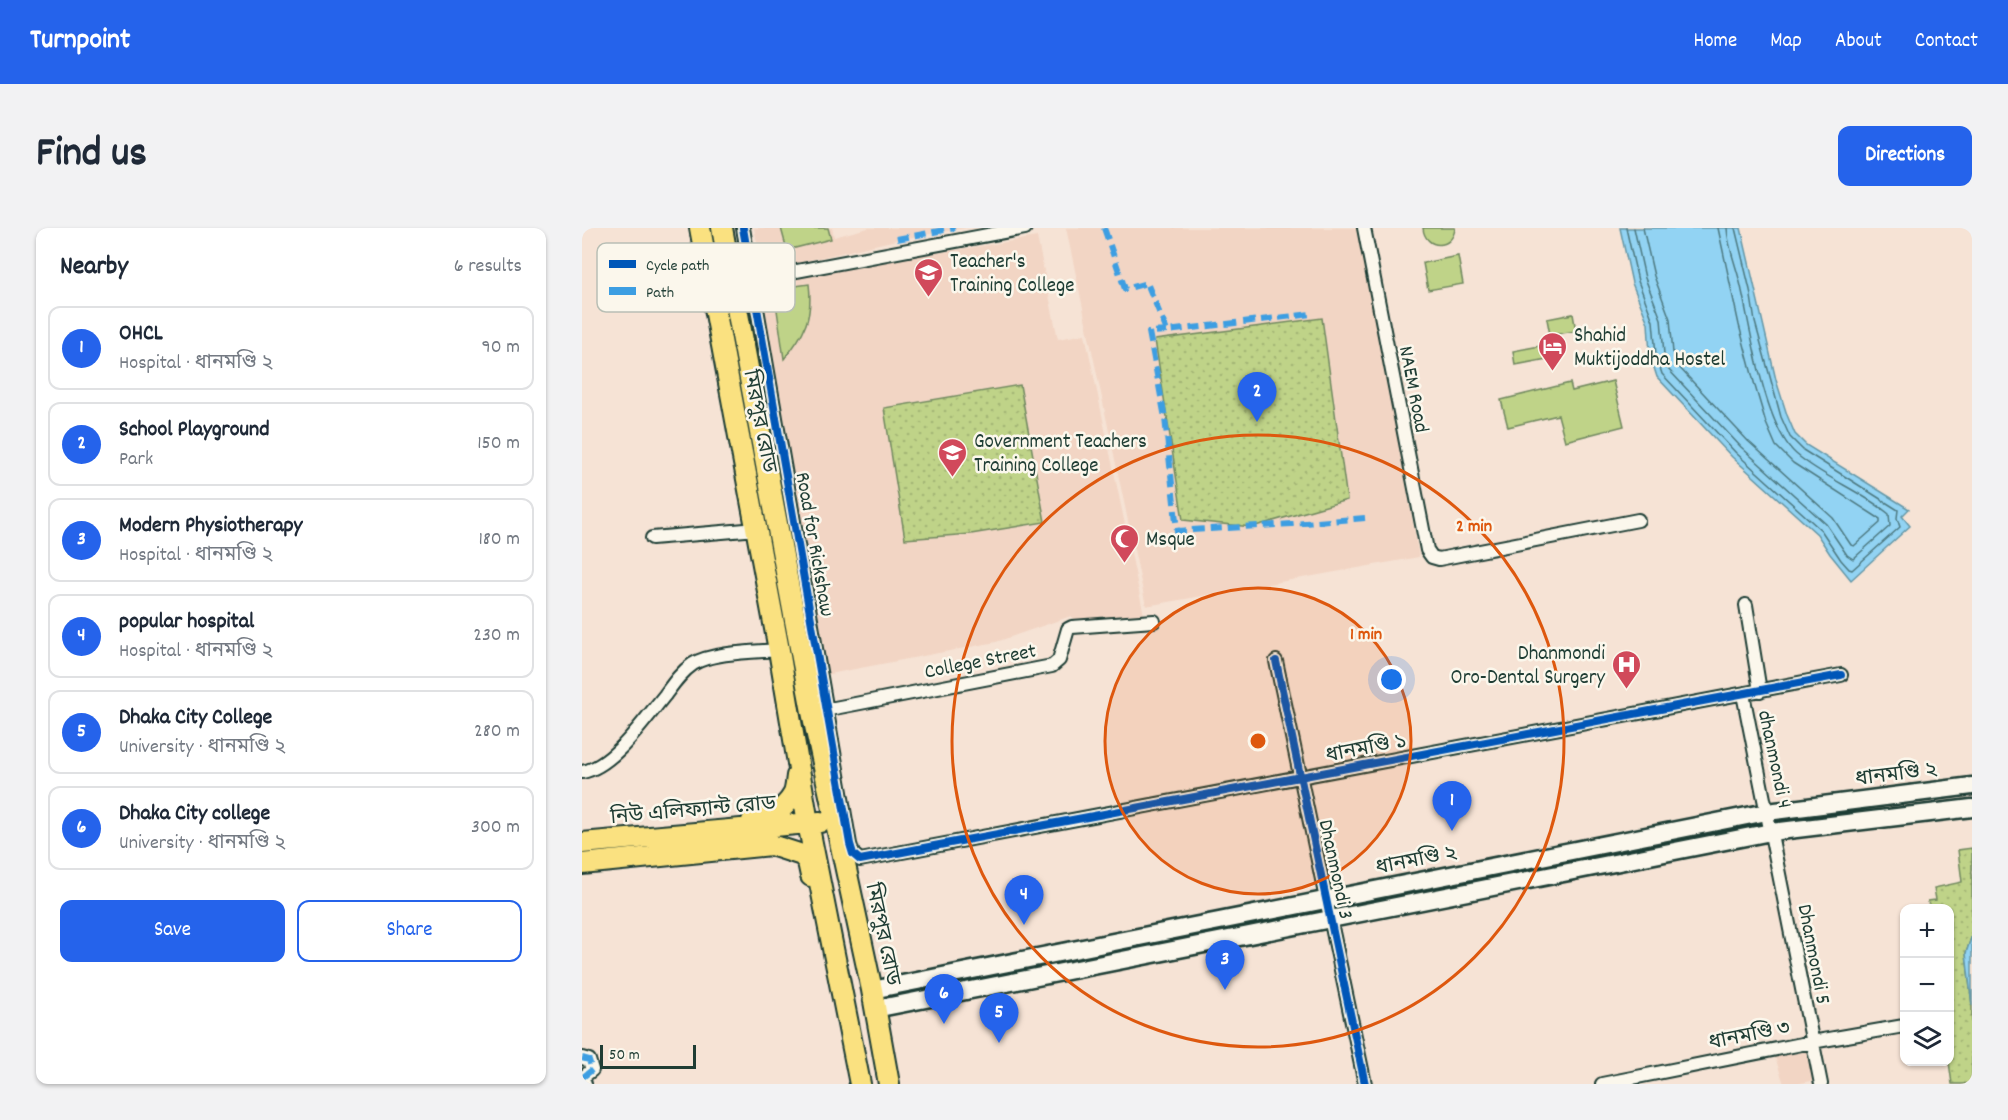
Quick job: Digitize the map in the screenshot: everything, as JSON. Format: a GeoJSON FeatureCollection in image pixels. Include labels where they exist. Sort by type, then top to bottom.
{"type":"FeatureCollection","features":[{"type":"Feature","properties":{"kind":"highway","name":"মিরপুর রোড"},"geometry":{"type":"LineString","coordinates":[[699,228],[702,243]]}},
{"type":"Feature","properties":{"kind":"highway","name":"মিরপুর রোড"},"geometry":{"type":"LineString","coordinates":[[722,228],[725,243]]}},
{"type":"Feature","properties":{"kind":"highway","name":"মিরপুর রোড"},"geometry":{"type":"LineString","coordinates":[[715,312],[779,650],[808,823],[860,1084]]}},
{"type":"Feature","properties":{"kind":"highway","name":"মিরপুর রোড"},"geometry":{"type":"LineString","coordinates":[[739,312],[819,711],[834,820],[889,1084]]}},
{"type":"Feature","properties":{"kind":"highway"},"geometry":{"type":"LineString","coordinates":[[705,832],[772,815],[793,796],[798,766]]}},
{"type":"Feature","properties":{"kind":"highway","name":"নিউ এলিফ্যান্ট রোড"},"geometry":{"type":"LineString","coordinates":[[582,843],[834,820]]}},
{"type":"Feature","properties":{"kind":"highway","name":"নিউ এলিফ্যান্ট রোড"},"geometry":{"type":"LineString","coordinates":[[582,864],[771,845],[802,855],[808,862],[834,990],[846,1012]]}},
{"type":"Feature","properties":{"kind":"main road","name":"ধানমণ্ডি ২"},"geometry":{"type":"LineString","coordinates":[[873,1000],[1325,900],[1767,812],[1972,786]]}},
{"type":"Feature","properties":{"kind":"main road","name":"ধানমণ্ডি ২"},"geometry":{"type":"LineString","coordinates":[[873,1000],[1329,919],[1771,832],[1972,807]]}},
{"type":"Feature","properties":{"kind":"street","name":"Road for Rickshaw"},"geometry":{"type":"LineString","coordinates":[[743,228],[746,243]]}},
{"type":"Feature","properties":{"kind":"street"},"geometry":{"type":"LineString","coordinates":[[795,272],[1025,228]]}},
{"type":"Feature","properties":{"kind":"street","name":"NAEM Road"},"geometry":{"type":"LineString","coordinates":[[1364,228],[1427,550],[1432,557],[1439,559],[1638,520]]}},
{"type":"Feature","properties":{"kind":"street","name":"Road for Rickshaw"},"geometry":{"type":"LineString","coordinates":[[758,312],[819,711],[850,844],[854,854],[863,861]]}},
{"type":"Feature","properties":{"kind":"street"},"geometry":{"type":"LineString","coordinates":[[652,538],[757,529]]}},
{"type":"Feature","properties":{"kind":"street"},"geometry":{"type":"LineString","coordinates":[[1746,605],[1760,691]]}},
{"type":"Feature","properties":{"kind":"street","name":"College Street"},"geometry":{"type":"LineString","coordinates":[[819,711],[1052,666],[1059,660],[1068,629],[1072,627],[1154,621]]}},
{"type":"Feature","properties":{"kind":"street"},"geometry":{"type":"LineString","coordinates":[[582,772],[592,771],[615,754],[679,676],[693,664],[707,658],[779,650]]}},
{"type":"Feature","properties":{"kind":"street","name":"Dhanmondi 3"},"geometry":{"type":"LineString","coordinates":[[1276,661],[1365,1084]]}},
{"type":"Feature","properties":{"kind":"street","name":"ধানমণ্ডি ১"},"geometry":{"type":"LineString","coordinates":[[863,861],[1841,675]]}},
{"type":"Feature","properties":{"kind":"street","name":"dhanmondi 4"},"geometry":{"type":"LineString","coordinates":[[1743,694],[1771,832]]}},
{"type":"Feature","properties":{"kind":"street","name":"Dhanmondi 5"},"geometry":{"type":"LineString","coordinates":[[1771,832],[1821,1084]]}},
{"type":"Feature","properties":{"kind":"street","name":"ধানমণ্ডি ৩"},"geometry":{"type":"LineString","coordinates":[[1602,1084],[1900,1027]]}},
{"type":"Feature","properties":{"kind":"street"},"geometry":{"type":"LineString","coordinates":[[582,1058],[589,1060],[592,1070],[584,1077],[585,1084]]}},
{"type":"Feature","properties":{"kind":"shaded area"},"geometry":{"type":"Polygon","coordinates":[[[754,228],[832,228],[834,237],[868,228],[965,228],[896,240],[795,264],[795,243],[757,243],[754,228]]]}},
{"type":"Feature","properties":{"kind":"shaded area"},"geometry":{"type":"Polygon","coordinates":[[[1066,228],[1360,228],[1419,557],[1146,606],[1066,228]]]}},
{"type":"Feature","properties":{"kind":"shaded area","name":"Government Teachers Training College"},"geometry":{"type":"Polygon","coordinates":[[[1037,237],[1058,339],[1085,334],[1145,620],[1078,622],[1071,616],[996,642],[824,675],[765,312],[795,312],[795,275],[1037,237]]]}},
{"type":"Feature","properties":{"kind":"shaded area"},"geometry":{"type":"Polygon","coordinates":[[[1809,1051],[1816,1080],[1784,1084],[1775,1057],[1809,1051]]]}},
{"type":"Feature","properties":{"kind":"green space"},"geometry":{"type":"Polygon","coordinates":[[[781,228],[828,228],[831,239],[795,248],[795,243],[785,243],[781,228]]]}},
{"type":"Feature","properties":{"kind":"green space"},"geometry":{"type":"Polygon","coordinates":[[[1423,228],[1455,228],[1449,240],[1439,244],[1429,240],[1423,228]]]}},
{"type":"Feature","properties":{"kind":"green space"},"geometry":{"type":"Polygon","coordinates":[[[1458,256],[1463,284],[1428,290],[1423,263],[1458,256]]]}},
{"type":"Feature","properties":{"kind":"green space"},"geometry":{"type":"Polygon","coordinates":[[[809,284],[810,306],[806,325],[784,359],[777,312],[795,312],[795,286],[809,284]]]}},
{"type":"Feature","properties":{"kind":"green space"},"geometry":{"type":"Polygon","coordinates":[[[1573,314],[1576,331],[1550,335],[1547,319],[1573,314]]]}},
{"type":"Feature","properties":{"kind":"green space"},"geometry":{"type":"Polygon","coordinates":[[[1322,318],[1347,500],[1252,527],[1183,520],[1155,340],[1322,318]]]}},
{"type":"Feature","properties":{"kind":"green space"},"geometry":{"type":"Polygon","coordinates":[[[1556,343],[1558,357],[1515,365],[1513,351],[1556,343]]]}},
{"type":"Feature","properties":{"kind":"green space"},"geometry":{"type":"Polygon","coordinates":[[[1613,381],[1624,426],[1565,441],[1558,415],[1508,427],[1501,400],[1570,383],[1572,391],[1613,381]]]}},
{"type":"Feature","properties":{"kind":"green space"},"geometry":{"type":"Polygon","coordinates":[[[1020,385],[1045,522],[971,534],[905,539],[884,408],[1020,385]]]}},
{"type":"Feature","properties":{"kind":"green space"},"geometry":{"type":"Polygon","coordinates":[[[1972,848],[1972,935],[1966,953],[1972,1006],[1972,1084],[1952,1084],[1950,1066],[1954,1066],[1954,904],[1928,904],[1928,901],[1936,900],[1934,888],[1962,882],[1958,850],[1972,848]]]}},
{"type":"Feature","properties":{"kind":"water"},"geometry":{"type":"Polygon","coordinates":[[[1620,228],[1741,228],[1776,380],[1795,434],[1806,445],[1909,509],[1902,516],[1910,526],[1851,580],[1817,534],[1732,457],[1657,377],[1650,355],[1648,323],[1632,283],[1620,228]]]}},
{"type":"Feature","properties":{"kind":"water"},"geometry":{"type":"Polygon","coordinates":[[[1972,935],[1972,1006],[1966,953],[1972,935]]]}},
{"type":"Feature","properties":{"kind":"marked path"},"geometry":{"type":"LineString","coordinates":[[897,239],[955,228]]}},
{"type":"Feature","properties":{"kind":"marked path"},"geometry":{"type":"LineString","coordinates":[[1104,228],[1125,289],[1147,283],[1167,331],[1311,314]]}},
{"type":"Feature","properties":{"kind":"marked path"},"geometry":{"type":"LineString","coordinates":[[1167,331],[1149,332],[1165,418],[1177,531],[1365,518]]}},
{"type":"Feature","properties":{"kind":"marked path"},"geometry":{"type":"LineString","coordinates":[[582,1058],[589,1060],[592,1070],[583,1077],[585,1084]]}},
{"type":"Feature","properties":{"kind":"cycle path"},"geometry":{"type":"LineString","coordinates":[[743,228],[746,243]]}},
{"type":"Feature","properties":{"kind":"cycle path"},"geometry":{"type":"LineString","coordinates":[[758,312],[850,844],[853,854],[860,860],[1841,675]]}},
{"type":"Feature","properties":{"kind":"cycle path"},"geometry":{"type":"LineString","coordinates":[[1276,661],[1365,1084]]}},
{"type":"Feature","properties":{"kind":"place","name":"Teacher's Training College"},"geometry":{"type":"Point","coordinates":[929,298]}},
{"type":"Feature","properties":{"kind":"place","name":"Shahid Muktijoddha Hostel"},"geometry":{"type":"Point","coordinates":[1553,372]}},
{"type":"Feature","properties":{"kind":"place","name":"School Playground"},"geometry":{"type":"Point","coordinates":[1257,422]}},
{"type":"Feature","properties":{"kind":"place","name":"Government Teachers Training College"},"geometry":{"type":"Point","coordinates":[953,478]}},
{"type":"Feature","properties":{"kind":"place","name":"Msque"},"geometry":{"type":"Point","coordinates":[1125,564]}},
{"type":"Feature","properties":{"kind":"place","name":"Dhanmondi Oro-Dental Surgery"},"geometry":{"type":"Point","coordinates":[1626,690]}},
{"type":"Feature","properties":{"kind":"place","name":"OHCL"},"geometry":{"type":"Point","coordinates":[1452,831]}},
{"type":"Feature","properties":{"kind":"place","name":"popular hospital"},"geometry":{"type":"Point","coordinates":[1024,925]}},
{"type":"Feature","properties":{"kind":"place","name":"Modern Physiotherapy"},"geometry":{"type":"Point","coordinates":[1225,990]}},
{"type":"Feature","properties":{"kind":"place","name":"Dhaka City college"},"geometry":{"type":"Point","coordinates":[944,1024]}},
{"type":"Feature","properties":{"kind":"place","name":"Dhaka City College"},"geometry":{"type":"Point","coordinates":[999,1043]}}]}
